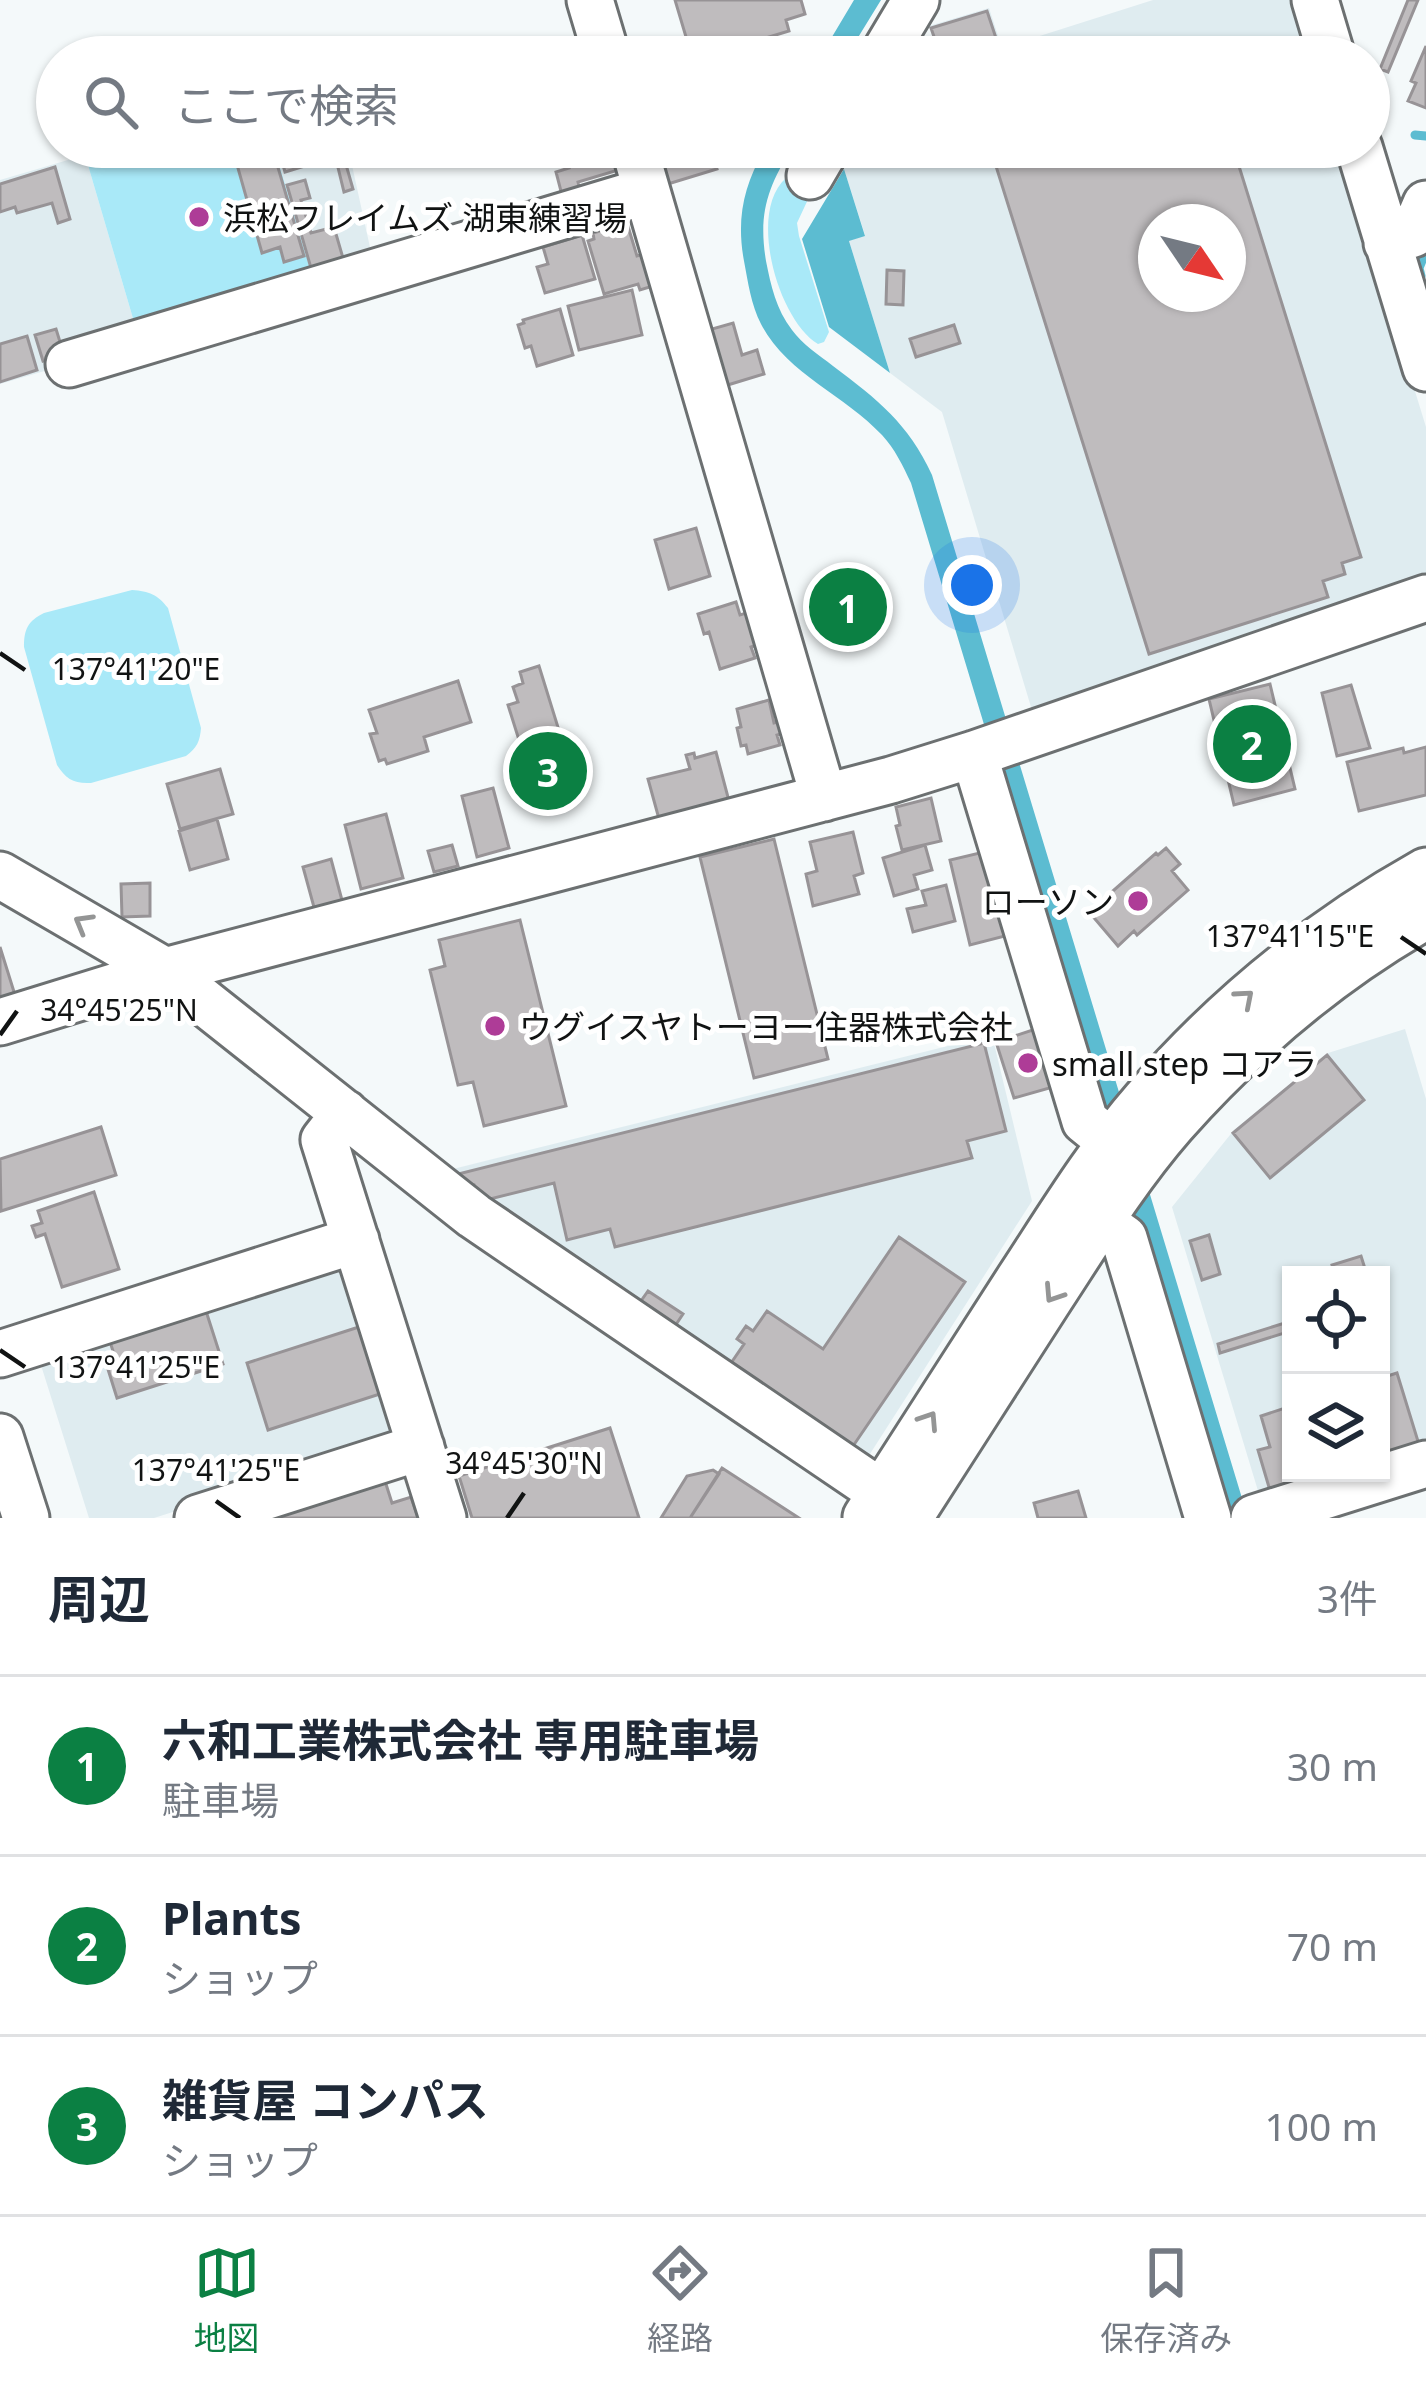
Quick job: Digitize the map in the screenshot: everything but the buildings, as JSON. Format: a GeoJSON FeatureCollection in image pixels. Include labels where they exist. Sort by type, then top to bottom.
{"type":"FeatureCollection","features":[{"type":"Feature","properties":{"kind":"street"},"geometry":{"type":"LineString","coordinates":[[590,0],[601,36]]}},
{"type":"Feature","properties":{"kind":"street"},"geometry":{"type":"LineString","coordinates":[[895,36],[916,0]]}},
{"type":"Feature","properties":{"kind":"street"},"geometry":{"type":"LineString","coordinates":[[1315,0],[1326,36]]}},
{"type":"Feature","properties":{"kind":"street"},"geometry":{"type":"LineString","coordinates":[[640,168],[824,798]]}},
{"type":"Feature","properties":{"kind":"street"},"geometry":{"type":"LineString","coordinates":[[1364,168],[1426,368]]}},
{"type":"Feature","properties":{"kind":"street"},"geometry":{"type":"LineString","coordinates":[[69,364],[646,190]]}},
{"type":"Feature","properties":{"kind":"street"},"geometry":{"type":"LineString","coordinates":[[1387,243],[1413,234],[1426,204]]}},
{"type":"Feature","properties":{"kind":"street"},"geometry":{"type":"LineString","coordinates":[[0,1022],[165,971],[824,798],[992,748],[1426,598]]}},
{"type":"Feature","properties":{"kind":"street"},"geometry":{"type":"LineString","coordinates":[[992,748],[1085,1121],[1119,1139]]}},
{"type":"Feature","properties":{"kind":"street"},"geometry":{"type":"LineString","coordinates":[[890,1512],[1119,1139],[1186,1054],[1282,966],[1334,927],[1426,871]]}},
{"type":"Feature","properties":{"kind":"street"},"geometry":{"type":"LineString","coordinates":[[0,874],[165,971],[474,1216],[890,1512]]}},
{"type":"Feature","properties":{"kind":"street"},"geometry":{"type":"LineString","coordinates":[[890,1512],[1109,1209],[1119,1139],[1213,1080],[1258,1037],[1355,960],[1426,916]]}},
{"type":"Feature","properties":{"kind":"street"},"geometry":{"type":"LineString","coordinates":[[345,1113],[324,1140],[443,1518]]}},
{"type":"Feature","properties":{"kind":"street"},"geometry":{"type":"LineString","coordinates":[[1109,1209],[1124,1238],[1208,1518]]}},
{"type":"Feature","properties":{"kind":"street"},"geometry":{"type":"LineString","coordinates":[[0,1354],[356,1240]]}},
{"type":"Feature","properties":{"kind":"street"},"geometry":{"type":"LineString","coordinates":[[0,1437],[26,1518]]}},
{"type":"Feature","properties":{"kind":"street"},"geometry":{"type":"LineString","coordinates":[[198,1518],[421,1447]]}},
{"type":"Feature","properties":{"kind":"street"},"geometry":{"type":"LineString","coordinates":[[1256,1517],[1426,1464]]}},
{"type":"Feature","properties":{"kind":"shaded area"},"geometry":{"type":"Polygon","coordinates":[[[854,0],[881,0],[859,36],[833,36],[854,0]]]}},
{"type":"Feature","properties":{"kind":"shaded area"},"geometry":{"type":"Polygon","coordinates":[[[1153,0],[1296,0],[1307,36],[1040,36],[1153,0]]]}},
{"type":"Feature","properties":{"kind":"shaded area"},"geometry":{"type":"Polygon","coordinates":[[[989,8],[998,36],[932,36],[929,26],[989,8]]]}},
{"type":"Feature","properties":{"kind":"shaded area"},"geometry":{"type":"Polygon","coordinates":[[[41,168],[89,168],[137,332],[65,365],[0,384],[0,180],[41,168]]]}},
{"type":"Feature","properties":{"kind":"shaded area","name":"浜松フレイムズ 湖東練習場"},"geometry":{"type":"Polygon","coordinates":[[[89,168],[280,168],[313,279],[137,332],[89,168]]]}},
{"type":"Feature","properties":{"kind":"shaded area"},"geometry":{"type":"Polygon","coordinates":[[[280,168],[353,168],[373,261],[313,279],[280,168]]]}},
{"type":"Feature","properties":{"kind":"shaded area"},"geometry":{"type":"Polygon","coordinates":[[[755,168],[781,168],[771,188],[763,228],[768,270],[782,314],[806,345],[890,414],[913,441],[932,475],[1248,1518],[1224,1518],[911,483],[882,435],[786,357],[755,309],[742,245],[742,216],[755,168]]]}},
{"type":"Feature","properties":{"kind":"shaded area"},"geometry":{"type":"Polygon","coordinates":[[[845,168],[1346,168],[1426,427],[1426,581],[1034,717],[942,412],[890,373],[849,241],[865,235],[845,168]]]}},
{"type":"Feature","properties":{"kind":"shaded area"},"geometry":{"type":"Polygon","coordinates":[[[844,169],[865,236],[849,241],[890,373],[829,327],[802,239],[844,169]]]}},
{"type":"Feature","properties":{"kind":"shaded area"},"geometry":{"type":"Polygon","coordinates":[[[786,178],[793,178],[811,193],[797,223],[829,332],[818,344],[791,313],[772,265],[769,215],[786,178]]]}},
{"type":"Feature","properties":{"kind":"shaded area"},"geometry":{"type":"Polygon","coordinates":[[[132,590],[153,594],[168,608],[201,728],[199,740],[186,756],[91,783],[75,781],[57,765],[24,647],[26,630],[44,613],[132,590]]]}},
{"type":"Feature","properties":{"kind":"shaded area"},"geometry":{"type":"Polygon","coordinates":[[[1405,1029],[1426,1099],[1426,1453],[1390,1464],[1390,1266],[1282,1266],[1283,1482],[1262,1504],[1172,1207],[1234,1130],[1328,1053],[1405,1029]]]}},
{"type":"Feature","properties":{"kind":"shaded area"},"geometry":{"type":"Polygon","coordinates":[[[992,1035],[1032,1201],[868,1457],[441,1172],[992,1035]]]}},
{"type":"Feature","properties":{"kind":"shaded area"},"geometry":{"type":"Polygon","coordinates":[[[338,1260],[396,1441],[154,1518],[89,1518],[40,1362],[338,1260]]]}},
{"type":"Feature","properties":{"kind":"waterway"},"geometry":{"type":"LineString","coordinates":[[1415,135],[1426,136]]}},
{"type":"Feature","properties":{"kind":"waterway"},"geometry":{"type":"LineString","coordinates":[[1421,276],[1426,251]]}},
{"type":"Feature","properties":{"kind":"place","name":"浜松フレイムズ 湖東練習場"},"geometry":{"type":"Point","coordinates":[199,217]}},
{"type":"Feature","properties":{"kind":"place","name":"六和工業株式会社 専用駐車場"},"geometry":{"type":"Point","coordinates":[848,607]}},
{"type":"Feature","properties":{"kind":"place","name":"Plants"},"geometry":{"type":"Point","coordinates":[1252,744]}},
{"type":"Feature","properties":{"kind":"place","name":"雑貨屋 コンパス"},"geometry":{"type":"Point","coordinates":[548,771]}},
{"type":"Feature","properties":{"kind":"place","name":"ローソン"},"geometry":{"type":"Point","coordinates":[1138,901]}},
{"type":"Feature","properties":{"kind":"place","name":"ウグイスヤトーヨー住器株式会社"},"geometry":{"type":"Point","coordinates":[495,1026]}},
{"type":"Feature","properties":{"kind":"place","name":"small step コアラ"},"geometry":{"type":"Point","coordinates":[1028,1063]}}]}
